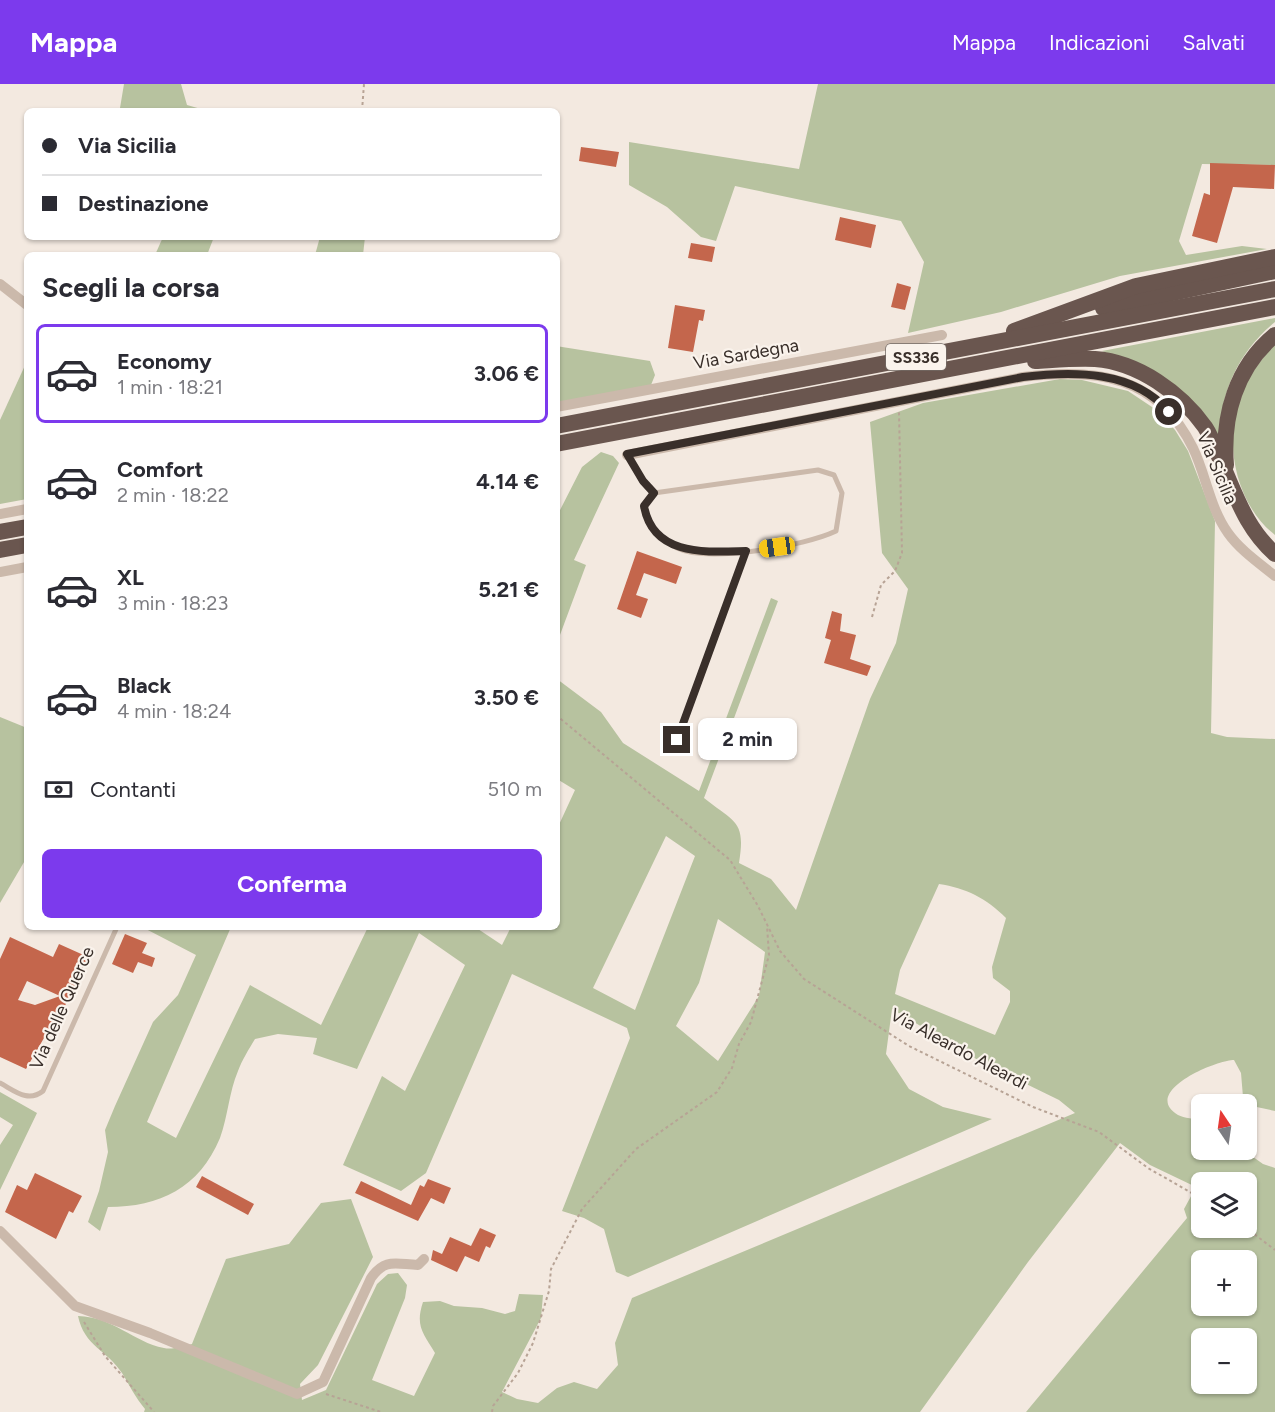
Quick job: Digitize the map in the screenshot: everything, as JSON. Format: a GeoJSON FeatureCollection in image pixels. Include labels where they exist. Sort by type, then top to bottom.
{"type":"FeatureCollection","features":[{"type":"Feature","properties":{"kind":"highway"},"geometry":{"type":"LineString","coordinates":[[971,346],[1137,286],[1275,257]]}},
{"type":"Feature","properties":{"kind":"highway"},"geometry":{"type":"LineString","coordinates":[[1033,323],[1275,271]]}},
{"type":"Feature","properties":{"kind":"highway","name":"SS336"},"geometry":{"type":"LineString","coordinates":[[560,425],[1275,289]]}},
{"type":"Feature","properties":{"kind":"highway","name":"SS336"},"geometry":{"type":"LineString","coordinates":[[560,443],[1275,307]]}},
{"type":"Feature","properties":{"kind":"highway"},"geometry":{"type":"LineString","coordinates":[[1230,484],[1225,448],[1230,407],[1246,368],[1275,335]]}},
{"type":"Feature","properties":{"kind":"highway"},"geometry":{"type":"LineString","coordinates":[[974,364],[1095,359],[1131,368],[1162,385],[1188,406],[1206,429],[1248,523],[1275,554]]}},
{"type":"Feature","properties":{"kind":"highway"},"geometry":{"type":"LineString","coordinates":[[0,532],[24,528]]}},
{"type":"Feature","properties":{"kind":"highway"},"geometry":{"type":"LineString","coordinates":[[0,550],[24,546]]}},
{"type":"Feature","properties":{"kind":"street"},"geometry":{"type":"LineString","coordinates":[[0,284],[24,303]]}},
{"type":"Feature","properties":{"kind":"street","name":"Via Sardegna"},"geometry":{"type":"LineString","coordinates":[[560,406],[942,335]]}},
{"type":"Feature","properties":{"kind":"street","name":"Via Sicilia"},"geometry":{"type":"LineString","coordinates":[[627,454],[1023,377],[1065,372],[1099,375],[1129,384],[1160,400],[1179,423],[1194,449],[1215,508],[1228,533],[1275,576]]}},
{"type":"Feature","properties":{"kind":"street"},"geometry":{"type":"LineString","coordinates":[[0,514],[24,510]]}},
{"type":"Feature","properties":{"kind":"street"},"geometry":{"type":"LineString","coordinates":[[0,572],[24,568]]}},
{"type":"Feature","properties":{"kind":"street"},"geometry":{"type":"LineString","coordinates":[[0,1231],[75,1306],[150,1333],[297,1394],[323,1382],[371,1278],[379,1266],[390,1263],[418,1265],[424,1259]]}},
{"type":"Feature","properties":{"kind":"lane"},"geometry":{"type":"LineString","coordinates":[[627,454],[643,481],[654,493]]}},
{"type":"Feature","properties":{"kind":"lane"},"geometry":{"type":"LineString","coordinates":[[818,470],[834,476],[842,492],[836,531],[816,541],[746,551],[698,552],[677,548],[646,520],[644,506],[654,493],[818,470]]}},
{"type":"Feature","properties":{"kind":"lane"},"geometry":{"type":"LineString","coordinates":[[677,740],[746,551]]}},
{"type":"Feature","properties":{"kind":"lane","name":"Via delle Querce"},"geometry":{"type":"LineString","coordinates":[[0,1083],[27,1097],[36,1096],[43,1091],[116,930]]}},
{"type":"Feature","properties":{"kind":"path"},"geometry":{"type":"LineString","coordinates":[[363,108],[364,84]]}},
{"type":"Feature","properties":{"kind":"path"},"geometry":{"type":"LineString","coordinates":[[872,617],[881,585],[895,571],[902,553],[898,401]]}},
{"type":"Feature","properties":{"kind":"path","name":"Via Aleardo Aleardi"},"geometry":{"type":"LineString","coordinates":[[560,717],[730,860],[780,951],[804,979],[909,1046],[1033,1107],[1099,1132],[1148,1168],[1191,1193]]}},
{"type":"Feature","properties":{"kind":"path"},"geometry":{"type":"LineString","coordinates":[[492,1412],[493,1406],[518,1373],[533,1343],[549,1291],[551,1269],[582,1209],[636,1149],[717,1092],[732,1068],[739,1044],[751,1022],[770,955],[766,924]]}},
{"type":"Feature","properties":{"kind":"path"},"geometry":{"type":"LineString","coordinates":[[1257,1236],[1275,1250]]}},
{"type":"Feature","properties":{"kind":"path"},"geometry":{"type":"LineString","coordinates":[[75,1306],[105,1356],[154,1412]]}},
{"type":"Feature","properties":{"kind":"path"},"geometry":{"type":"LineString","coordinates":[[312,1389],[381,1412]]}},
{"type":"Feature","properties":{"kind":"green space"},"geometry":{"type":"Polygon","coordinates":[[[124,84],[181,84],[187,105],[198,108],[120,108],[124,84]]]}},
{"type":"Feature","properties":{"kind":"green space"},"geometry":{"type":"Polygon","coordinates":[[[818,84],[1275,84],[1275,165],[1202,164],[1179,241],[1186,255],[1242,246],[1267,249],[1120,276],[1001,312],[908,333],[924,262],[901,221],[735,186],[716,241],[701,237],[667,207],[629,185],[629,142],[799,169],[818,84]]]}},
{"type":"Feature","properties":{"kind":"green space"},"geometry":{"type":"Polygon","coordinates":[[[162,240],[213,240],[208,252],[156,252],[162,240]]]}},
{"type":"Feature","properties":{"kind":"green space"},"geometry":{"type":"Polygon","coordinates":[[[319,240],[365,240],[363,252],[316,252],[319,240]]]}},
{"type":"Feature","properties":{"kind":"green space"},"geometry":{"type":"Polygon","coordinates":[[[1275,318],[1275,322],[1241,360],[1233,375],[1223,407],[1220,441],[1133,362],[1102,351],[1275,318]]]}},
{"type":"Feature","properties":{"kind":"green space"},"geometry":{"type":"Polygon","coordinates":[[[1275,343],[1275,535],[1251,507],[1242,490],[1233,453],[1233,433],[1235,415],[1243,389],[1255,368],[1275,343]]]}},
{"type":"Feature","properties":{"kind":"green space"},"geometry":{"type":"Polygon","coordinates":[[[560,347],[650,361],[655,375],[649,390],[560,407],[560,347]]]}},
{"type":"Feature","properties":{"kind":"green space"},"geometry":{"type":"Polygon","coordinates":[[[24,368],[24,500],[0,504],[0,420],[24,368]]]}},
{"type":"Feature","properties":{"kind":"green space"},"geometry":{"type":"Polygon","coordinates":[[[1060,379],[1082,380],[1128,391],[1158,411],[1175,430],[1188,451],[1215,521],[1211,733],[1227,737],[1275,739],[1275,1111],[1257,1107],[1257,1094],[1243,1094],[1241,1073],[1234,1060],[1198,1071],[1174,1087],[1168,1097],[1169,1106],[1178,1115],[1191,1119],[1191,1160],[1257,1160],[1275,1168],[1275,1412],[1026,1412],[1187,1218],[1184,1209],[1191,1196],[1191,1238],[1257,1238],[1257,1172],[1191,1172],[1191,1185],[1150,1165],[1120,1143],[1028,1262],[920,1412],[144,1412],[145,1409],[116,1365],[85,1334],[78,1316],[91,1317],[113,1325],[143,1341],[164,1348],[192,1344],[226,1259],[289,1244],[321,1203],[351,1199],[373,1257],[318,1365],[300,1384],[302,1400],[326,1390],[377,1284],[388,1274],[398,1273],[407,1285],[405,1298],[372,1380],[414,1396],[435,1353],[420,1323],[423,1302],[440,1301],[454,1306],[482,1308],[505,1314],[515,1311],[519,1294],[543,1295],[541,1318],[502,1392],[517,1399],[538,1403],[557,1388],[574,1382],[597,1389],[618,1365],[615,1343],[632,1298],[1075,1113],[1059,1100],[983,1063],[892,1009],[886,1054],[909,1089],[943,1107],[992,1119],[628,1277],[616,1272],[604,1229],[584,1218],[562,1211],[630,1038],[627,1028],[512,974],[426,1173],[401,1191],[343,1165],[382,1076],[405,1091],[465,965],[419,933],[357,1069],[313,1054],[317,1038],[278,1034],[255,1039],[235,1079],[220,1138],[201,1170],[189,1182],[161,1198],[127,1206],[108,1207],[100,1231],[88,1222],[99,1191],[108,1152],[105,1130],[153,1022],[178,995],[196,955],[148,930],[230,930],[147,1122],[176,1138],[250,985],[321,1025],[367,930],[480,930],[502,945],[510,930],[560,930],[560,822],[575,790],[560,781],[560,681],[601,712],[623,743],[699,791],[771,598],[778,601],[704,798],[736,824],[741,838],[739,863],[771,879],[796,910],[870,699],[896,643],[908,589],[882,553],[870,422],[923,403],[1060,379]],[[666,836],[593,988],[635,1010],[695,856],[666,836]],[[939,884],[900,970],[895,994],[995,1035],[1010,1002],[1010,991],[993,978],[992,967],[1006,918],[975,895],[939,884]],[[718,919],[699,983],[676,1026],[718,1061],[759,996],[765,952],[718,919]]]}},
{"type":"Feature","properties":{"kind":"green space"},"geometry":{"type":"Polygon","coordinates":[[[601,452],[613,456],[619,463],[574,560],[586,565],[560,635],[560,510],[582,467],[601,452]]]}},
{"type":"Feature","properties":{"kind":"green space"},"geometry":{"type":"Polygon","coordinates":[[[0,717],[24,727],[24,862],[0,903],[0,717]]]}},
{"type":"Feature","properties":{"kind":"green space"},"geometry":{"type":"Polygon","coordinates":[[[0,1092],[37,1113],[0,1190],[0,1145],[13,1125],[0,1117],[0,1092]]]}},
{"type":"Feature","properties":{"kind":"building"},"geometry":{"type":"Polygon","coordinates":[[[581,147],[619,152],[616,167],[579,161],[581,147]]]}},
{"type":"Feature","properties":{"kind":"building"},"geometry":{"type":"Polygon","coordinates":[[[1210,163],[1275,165],[1274,189],[1233,187],[1217,243],[1192,236],[1204,193],[1210,195],[1210,163]]]}},
{"type":"Feature","properties":{"kind":"building"},"geometry":{"type":"Polygon","coordinates":[[[840,217],[876,225],[871,248],[835,240],[840,217]]]}},
{"type":"Feature","properties":{"kind":"building"},"geometry":{"type":"Polygon","coordinates":[[[691,243],[715,247],[712,262],[688,258],[691,243]]]}},
{"type":"Feature","properties":{"kind":"building"},"geometry":{"type":"Polygon","coordinates":[[[897,283],[911,287],[905,310],[891,307],[897,283]]]}},
{"type":"Feature","properties":{"kind":"building"},"geometry":{"type":"Polygon","coordinates":[[[675,305],[705,310],[703,321],[699,320],[693,352],[668,348],[675,305]]]}},
{"type":"Feature","properties":{"kind":"building"},"geometry":{"type":"Polygon","coordinates":[[[637,551],[682,567],[676,584],[644,573],[636,595],[648,599],[641,618],[617,609],[637,551]]]}},
{"type":"Feature","properties":{"kind":"building"},"geometry":{"type":"Polygon","coordinates":[[[832,611],[842,614],[840,631],[856,635],[850,659],[871,666],[867,676],[824,663],[831,640],[825,638],[832,611]]]}},
{"type":"Feature","properties":{"kind":"building"},"geometry":{"type":"Polygon","coordinates":[[[125,934],[147,943],[142,953],[155,958],[152,967],[138,962],[133,973],[112,964],[125,934]]]}},
{"type":"Feature","properties":{"kind":"building"},"geometry":{"type":"Polygon","coordinates":[[[10,937],[53,957],[59,944],[88,957],[63,1010],[67,1012],[63,1022],[55,1019],[26,1069],[0,1057],[0,959],[10,937]],[[27,981],[18,1000],[35,1005],[60,996],[27,981]]]}},
{"type":"Feature","properties":{"kind":"building"},"geometry":{"type":"Polygon","coordinates":[[[35,1173],[82,1196],[73,1213],[69,1211],[56,1239],[5,1212],[17,1185],[27,1190],[35,1173]]]}},
{"type":"Feature","properties":{"kind":"building"},"geometry":{"type":"Polygon","coordinates":[[[202,1176],[254,1204],[248,1215],[196,1187],[202,1176]]]}},
{"type":"Feature","properties":{"kind":"building"},"geometry":{"type":"Polygon","coordinates":[[[428,1179],[451,1188],[444,1204],[431,1198],[418,1221],[355,1193],[361,1181],[411,1205],[420,1185],[424,1187],[428,1179]]]}},
{"type":"Feature","properties":{"kind":"building"},"geometry":{"type":"Polygon","coordinates":[[[480,1228],[496,1235],[490,1248],[486,1246],[479,1262],[465,1256],[457,1272],[431,1260],[433,1250],[442,1254],[450,1237],[471,1246],[480,1228]]]}},
{"type":"Feature","properties":{"kind":"route"},"geometry":{"type":"LineString","coordinates":[[677,740],[746,551],[698,552],[677,548],[646,520],[644,506],[654,493],[635,470],[627,454],[1023,377],[1065,372],[1099,375],[1129,384],[1160,400],[1169,412]]}}]}
